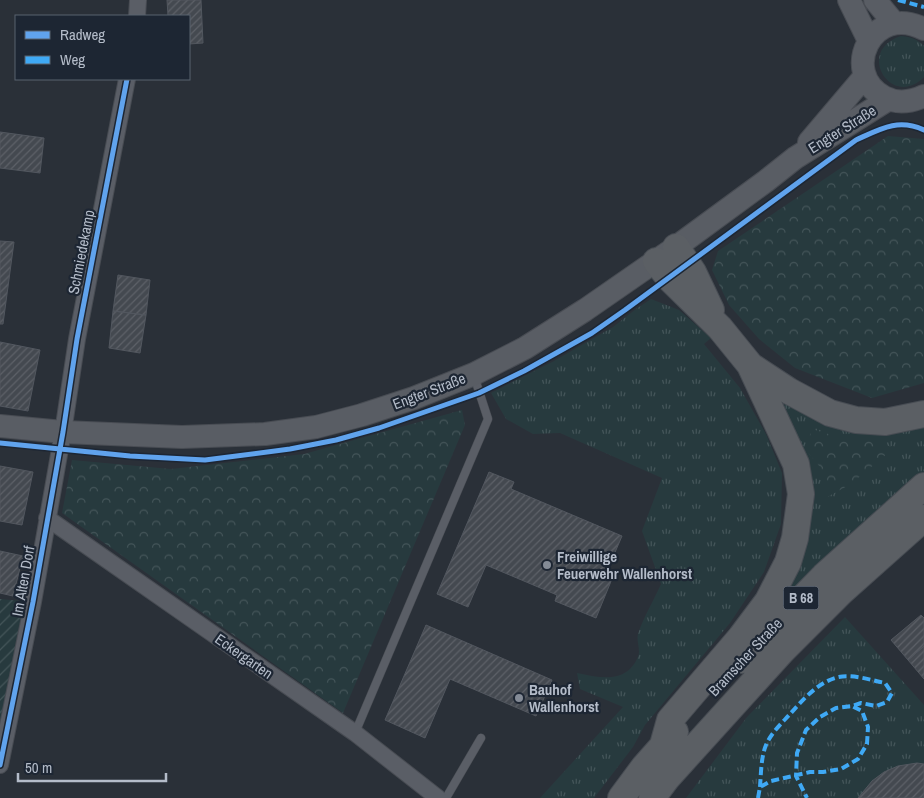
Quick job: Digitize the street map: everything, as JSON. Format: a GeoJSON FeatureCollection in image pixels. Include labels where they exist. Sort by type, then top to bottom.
{"type":"FeatureCollection","features":[{"type":"Feature","properties":{"kind":"highway"},"geometry":{"type":"LineString","coordinates":[[663,745],[670,720],[741,638],[768,601],[788,562],[796,538],[801,494],[796,464],[750,365],[720,328],[670,278],[666,254]]}},
{"type":"Feature","properties":{"kind":"highway"},"geometry":{"type":"LineString","coordinates":[[750,365],[789,391],[830,413],[856,420],[885,422],[924,414]]}},
{"type":"Feature","properties":{"kind":"highway","name":"Bramscher Straße"},"geometry":{"type":"LineString","coordinates":[[621,798],[663,745],[767,633],[824,576],[924,486]]}},
{"type":"Feature","properties":{"kind":"highway","name":"Bramscher Straße"},"geometry":{"type":"LineString","coordinates":[[652,798],[674,770],[782,651],[842,592],[924,518]]}},
{"type":"Feature","properties":{"kind":"main road"},"geometry":{"type":"LineString","coordinates":[[849,0],[869,41]]}},
{"type":"Feature","properties":{"kind":"main road"},"geometry":{"type":"LineString","coordinates":[[874,0],[894,23]]}},
{"type":"Feature","properties":{"kind":"main road"},"geometry":{"type":"LineString","coordinates":[[921,102],[889,100],[879,94],[865,76],[863,58],[869,41],[884,27],[894,23],[905,22],[916,24],[924,29]]}},
{"type":"Feature","properties":{"kind":"main road","name":"Engter Straße"},"geometry":{"type":"LineString","coordinates":[[796,158],[865,76]]}},
{"type":"Feature","properties":{"kind":"main road","name":"Engter Straße"},"geometry":{"type":"LineString","coordinates":[[0,426],[63,432],[182,437],[265,434],[316,426],[362,415],[414,398],[474,374],[526,348],[666,254],[796,158],[889,100]]}},
{"type":"Feature","properties":{"kind":"street"},"geometry":{"type":"LineString","coordinates":[[137,15],[138,0]]}},
{"type":"Feature","properties":{"kind":"street","name":"Schmiedekamp"},"geometry":{"type":"LineString","coordinates":[[63,432],[77,339],[128,80]]}},
{"type":"Feature","properties":{"kind":"street","name":"Im Alten Dorf"},"geometry":{"type":"LineString","coordinates":[[0,765],[33,602],[63,432]]}},
{"type":"Feature","properties":{"kind":"street","name":"Eckergarten"},"geometry":{"type":"LineString","coordinates":[[47,518],[354,733],[438,798]]}},
{"type":"Feature","properties":{"kind":"lane"},"geometry":{"type":"LineString","coordinates":[[354,733],[488,419],[474,374]]}},
{"type":"Feature","properties":{"kind":"lane"},"geometry":{"type":"LineString","coordinates":[[446,798],[481,738]]}},
{"type":"Feature","properties":{"kind":"green space"},"geometry":{"type":"Polygon","coordinates":[[[901,36],[914,39],[924,46],[924,77],[912,85],[900,87],[890,82],[883,74],[879,64],[880,53],[887,43],[901,36]]]}},
{"type":"Feature","properties":{"kind":"green space"},"geometry":{"type":"Polygon","coordinates":[[[888,136],[924,139],[924,383],[872,398],[795,368],[759,339],[729,305],[712,270],[718,251],[888,136]]]}},
{"type":"Feature","properties":{"kind":"green space"},"geometry":{"type":"Polygon","coordinates":[[[651,299],[679,310],[711,338],[704,344],[740,388],[766,434],[782,473],[781,524],[764,572],[730,623],[645,725],[633,747],[594,798],[540,798],[623,707],[580,689],[577,673],[604,677],[620,675],[627,672],[633,666],[638,657],[638,634],[661,584],[642,531],[662,478],[560,433],[533,434],[506,419],[491,393],[554,361],[613,327],[651,299]]]}},
{"type":"Feature","properties":{"kind":"green space"},"geometry":{"type":"Polygon","coordinates":[[[771,389],[924,426],[924,476],[766,619],[799,559],[771,389]]]}},
{"type":"Feature","properties":{"kind":"green space"},"geometry":{"type":"Polygon","coordinates":[[[462,410],[465,425],[343,713],[62,513],[72,460],[171,469],[304,454],[462,410]]]}},
{"type":"Feature","properties":{"kind":"green space"},"geometry":{"type":"Polygon","coordinates":[[[812,429],[838,437],[860,437],[895,447],[851,484],[827,497],[820,467],[805,449],[812,429]]]}},
{"type":"Feature","properties":{"kind":"green space"},"geometry":{"type":"Polygon","coordinates":[[[0,599],[33,602],[0,765],[0,599]]]}},
{"type":"Feature","properties":{"kind":"green space"},"geometry":{"type":"Polygon","coordinates":[[[845,617],[924,705],[924,798],[686,798],[747,717],[845,617]]]}},
{"type":"Feature","properties":{"kind":"building"},"geometry":{"type":"Polygon","coordinates":[[[167,0],[201,0],[203,43],[190,44],[190,15],[168,15],[167,0]]]}},
{"type":"Feature","properties":{"kind":"building"},"geometry":{"type":"Polygon","coordinates":[[[0,132],[44,138],[40,173],[0,168],[0,132]]]}},
{"type":"Feature","properties":{"kind":"building"},"geometry":{"type":"Polygon","coordinates":[[[0,241],[14,242],[3,324],[0,324],[0,241]]]}},
{"type":"Feature","properties":{"kind":"building"},"geometry":{"type":"Polygon","coordinates":[[[118,275],[150,280],[146,315],[113,311],[118,275]]]}},
{"type":"Feature","properties":{"kind":"building"},"geometry":{"type":"Polygon","coordinates":[[[113,311],[146,315],[140,353],[109,348],[113,311]]]}},
{"type":"Feature","properties":{"kind":"building"},"geometry":{"type":"Polygon","coordinates":[[[0,342],[40,350],[28,411],[0,406],[0,342]]]}},
{"type":"Feature","properties":{"kind":"building"},"geometry":{"type":"Polygon","coordinates":[[[0,466],[33,472],[22,525],[0,521],[0,466]]]}},
{"type":"Feature","properties":{"kind":"building"},"geometry":{"type":"Polygon","coordinates":[[[489,472],[514,482],[511,489],[622,536],[607,571],[614,574],[596,618],[555,601],[557,595],[486,565],[468,607],[437,594],[489,472]]]}},
{"type":"Feature","properties":{"kind":"building"},"geometry":{"type":"Polygon","coordinates":[[[0,551],[23,556],[13,596],[0,593],[0,551]]]}},
{"type":"Feature","properties":{"kind":"building"},"geometry":{"type":"Polygon","coordinates":[[[921,615],[924,618],[924,646],[908,660],[891,640],[921,615]]]}},
{"type":"Feature","properties":{"kind":"building","name":"Bauhof Wallenhorst"},"geometry":{"type":"Polygon","coordinates":[[[426,625],[552,680],[536,716],[450,679],[425,738],[385,720],[426,625]]]}},
{"type":"Feature","properties":{"kind":"building"},"geometry":{"type":"Polygon","coordinates":[[[924,646],[924,679],[908,660],[924,646]]]}},
{"type":"Feature","properties":{"kind":"building"},"geometry":{"type":"Polygon","coordinates":[[[917,763],[924,764],[924,798],[858,798],[872,781],[884,772],[898,766],[917,763]]]}},
{"type":"Feature","properties":{"kind":"marked path"},"geometry":{"type":"LineString","coordinates":[[898,0],[924,7]]}},
{"type":"Feature","properties":{"kind":"marked path"},"geometry":{"type":"LineString","coordinates":[[760,787],[761,766],[768,741],[780,725],[816,688],[835,678],[847,676],[885,683],[892,693],[887,702],[876,706],[861,703],[836,708],[820,717],[806,730],[797,753],[796,776],[807,798]]}},
{"type":"Feature","properties":{"kind":"marked path"},"geometry":{"type":"LineString","coordinates":[[758,798],[760,787],[771,781],[810,772],[841,769],[858,759],[867,744],[868,727],[862,711],[852,706]]}},
{"type":"Feature","properties":{"kind":"cycle path"},"geometry":{"type":"LineString","coordinates":[[0,765],[33,602],[63,432],[77,339],[127,80]]}},
{"type":"Feature","properties":{"kind":"cycle path"},"geometry":{"type":"LineString","coordinates":[[0,443],[130,456],[205,460],[290,449],[336,440],[379,428],[479,393],[524,371],[592,333],[856,140],[889,126],[906,125],[924,130]]}},
{"type":"Feature","properties":{"kind":"place","name":"Freiwillige Feuerwehr Wallenhorst"},"geometry":{"type":"Point","coordinates":[547,565]}},
{"type":"Feature","properties":{"kind":"place","name":"Bauhof Wallenhorst"},"geometry":{"type":"Point","coordinates":[519,698]}}]}
